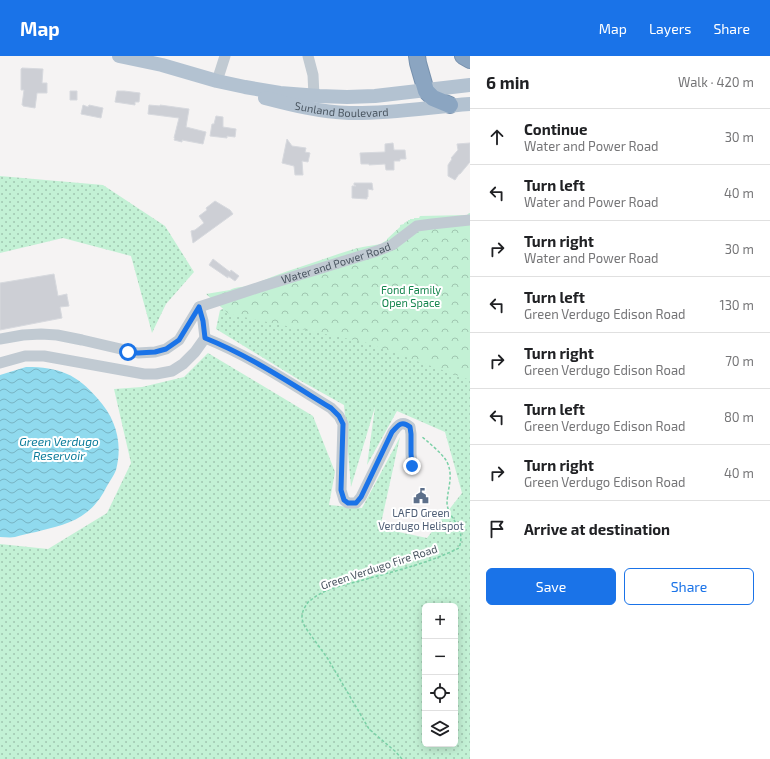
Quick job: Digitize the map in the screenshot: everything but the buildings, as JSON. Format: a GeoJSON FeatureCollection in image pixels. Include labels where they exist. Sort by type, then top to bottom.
{"type":"FeatureCollection","features":[{"type":"Feature","properties":{"kind":"highway"},"geometry":{"type":"LineString","coordinates":[[417,56],[426,91],[433,98],[450,105]]}},
{"type":"Feature","properties":{"kind":"highway"},"geometry":{"type":"LineString","coordinates":[[463,56],[470,60]]}},
{"type":"Feature","properties":{"kind":"main road","name":"Sunland Boulevard"},"geometry":{"type":"LineString","coordinates":[[119,56],[162,65],[244,87],[280,93],[314,96],[347,97],[426,91],[470,85]]}},
{"type":"Feature","properties":{"kind":"main road","name":"Sunland Boulevard"},"geometry":{"type":"LineString","coordinates":[[218,81],[242,92],[280,102],[318,110],[347,113],[376,113],[470,104]]}},
{"type":"Feature","properties":{"kind":"street"},"geometry":{"type":"LineString","coordinates":[[218,81],[225,56]]}},
{"type":"Feature","properties":{"kind":"street"},"geometry":{"type":"LineString","coordinates":[[308,56],[313,75],[314,96]]}},
{"type":"Feature","properties":{"kind":"street","name":"Water and Power Road"},"geometry":{"type":"LineString","coordinates":[[199,307],[377,252],[392,245],[417,226],[470,220]]}},
{"type":"Feature","properties":{"kind":"street"},"geometry":{"type":"LineString","coordinates":[[0,363],[25,356],[44,356],[144,374],[156,374],[172,371],[183,364],[195,352],[205,338],[203,321],[199,307]]}},
{"type":"Feature","properties":{"kind":"street"},"geometry":{"type":"LineString","coordinates":[[0,339],[23,335],[57,335],[138,353],[155,352],[166,349],[179,340],[199,307]]}},
{"type":"Feature","properties":{"kind":"street"},"geometry":{"type":"LineString","coordinates":[[205,338],[237,352],[259,364],[331,408],[339,416],[343,424],[341,490],[344,500],[348,503],[356,503],[361,497],[392,432],[402,423],[410,427],[412,466]]}},
{"type":"Feature","properties":{"kind":"path","name":"Green Verdugo Fire Road"},"geometry":{"type":"LineString","coordinates":[[402,759],[369,729],[328,659],[304,627],[302,613],[309,601],[321,593],[418,564],[459,548],[462,540],[459,528],[447,502],[450,481],[447,461],[410,427]]}},
{"type":"Feature","properties":{"kind":"green space"},"geometry":{"type":"Polygon","coordinates":[[[0,176],[103,185],[165,226],[194,272],[166,304],[152,333],[131,256],[63,238],[0,253],[0,176]]]}},
{"type":"Feature","properties":{"kind":"green space","name":"Fond Family Open Space"},"geometry":{"type":"Polygon","coordinates":[[[469,213],[470,380],[364,342],[229,314],[206,294],[248,286],[349,251],[382,244],[400,227],[400,225],[404,224],[410,219],[419,218],[420,216],[467,215],[469,213]]]}},
{"type":"Feature","properties":{"kind":"green space"},"geometry":{"type":"Polygon","coordinates":[[[470,226],[470,759],[0,759],[0,544],[48,549],[107,513],[131,463],[114,389],[142,387],[184,377],[208,353],[313,416],[335,472],[329,505],[362,508],[400,437],[380,528],[427,538],[462,493],[445,432],[397,411],[367,465],[375,407],[351,487],[344,405],[301,381],[216,329],[220,310],[470,226]]]}},
{"type":"Feature","properties":{"kind":"water","name":"Green Verdugo Reservoir"},"geometry":{"type":"Polygon","coordinates":[[[26,367],[48,368],[58,371],[75,378],[90,390],[104,407],[113,423],[118,441],[118,460],[116,470],[101,497],[87,512],[81,516],[63,525],[36,532],[13,537],[0,537],[0,375],[26,367]]]}},
{"type":"Feature","properties":{"kind":"place","name":"LAFD Green Verdugo Helispot"},"geometry":{"type":"Point","coordinates":[421,496]}},
{"type":"Feature","properties":{"kind":"route"},"geometry":{"type":"LineString","coordinates":[[128,352],[155,352],[166,349],[179,340],[199,307],[203,321],[205,338],[237,352],[259,364],[331,408],[339,416],[343,424],[341,490],[344,500],[348,503],[356,503],[361,497],[392,432],[402,423],[410,427],[412,466]]}}]}
